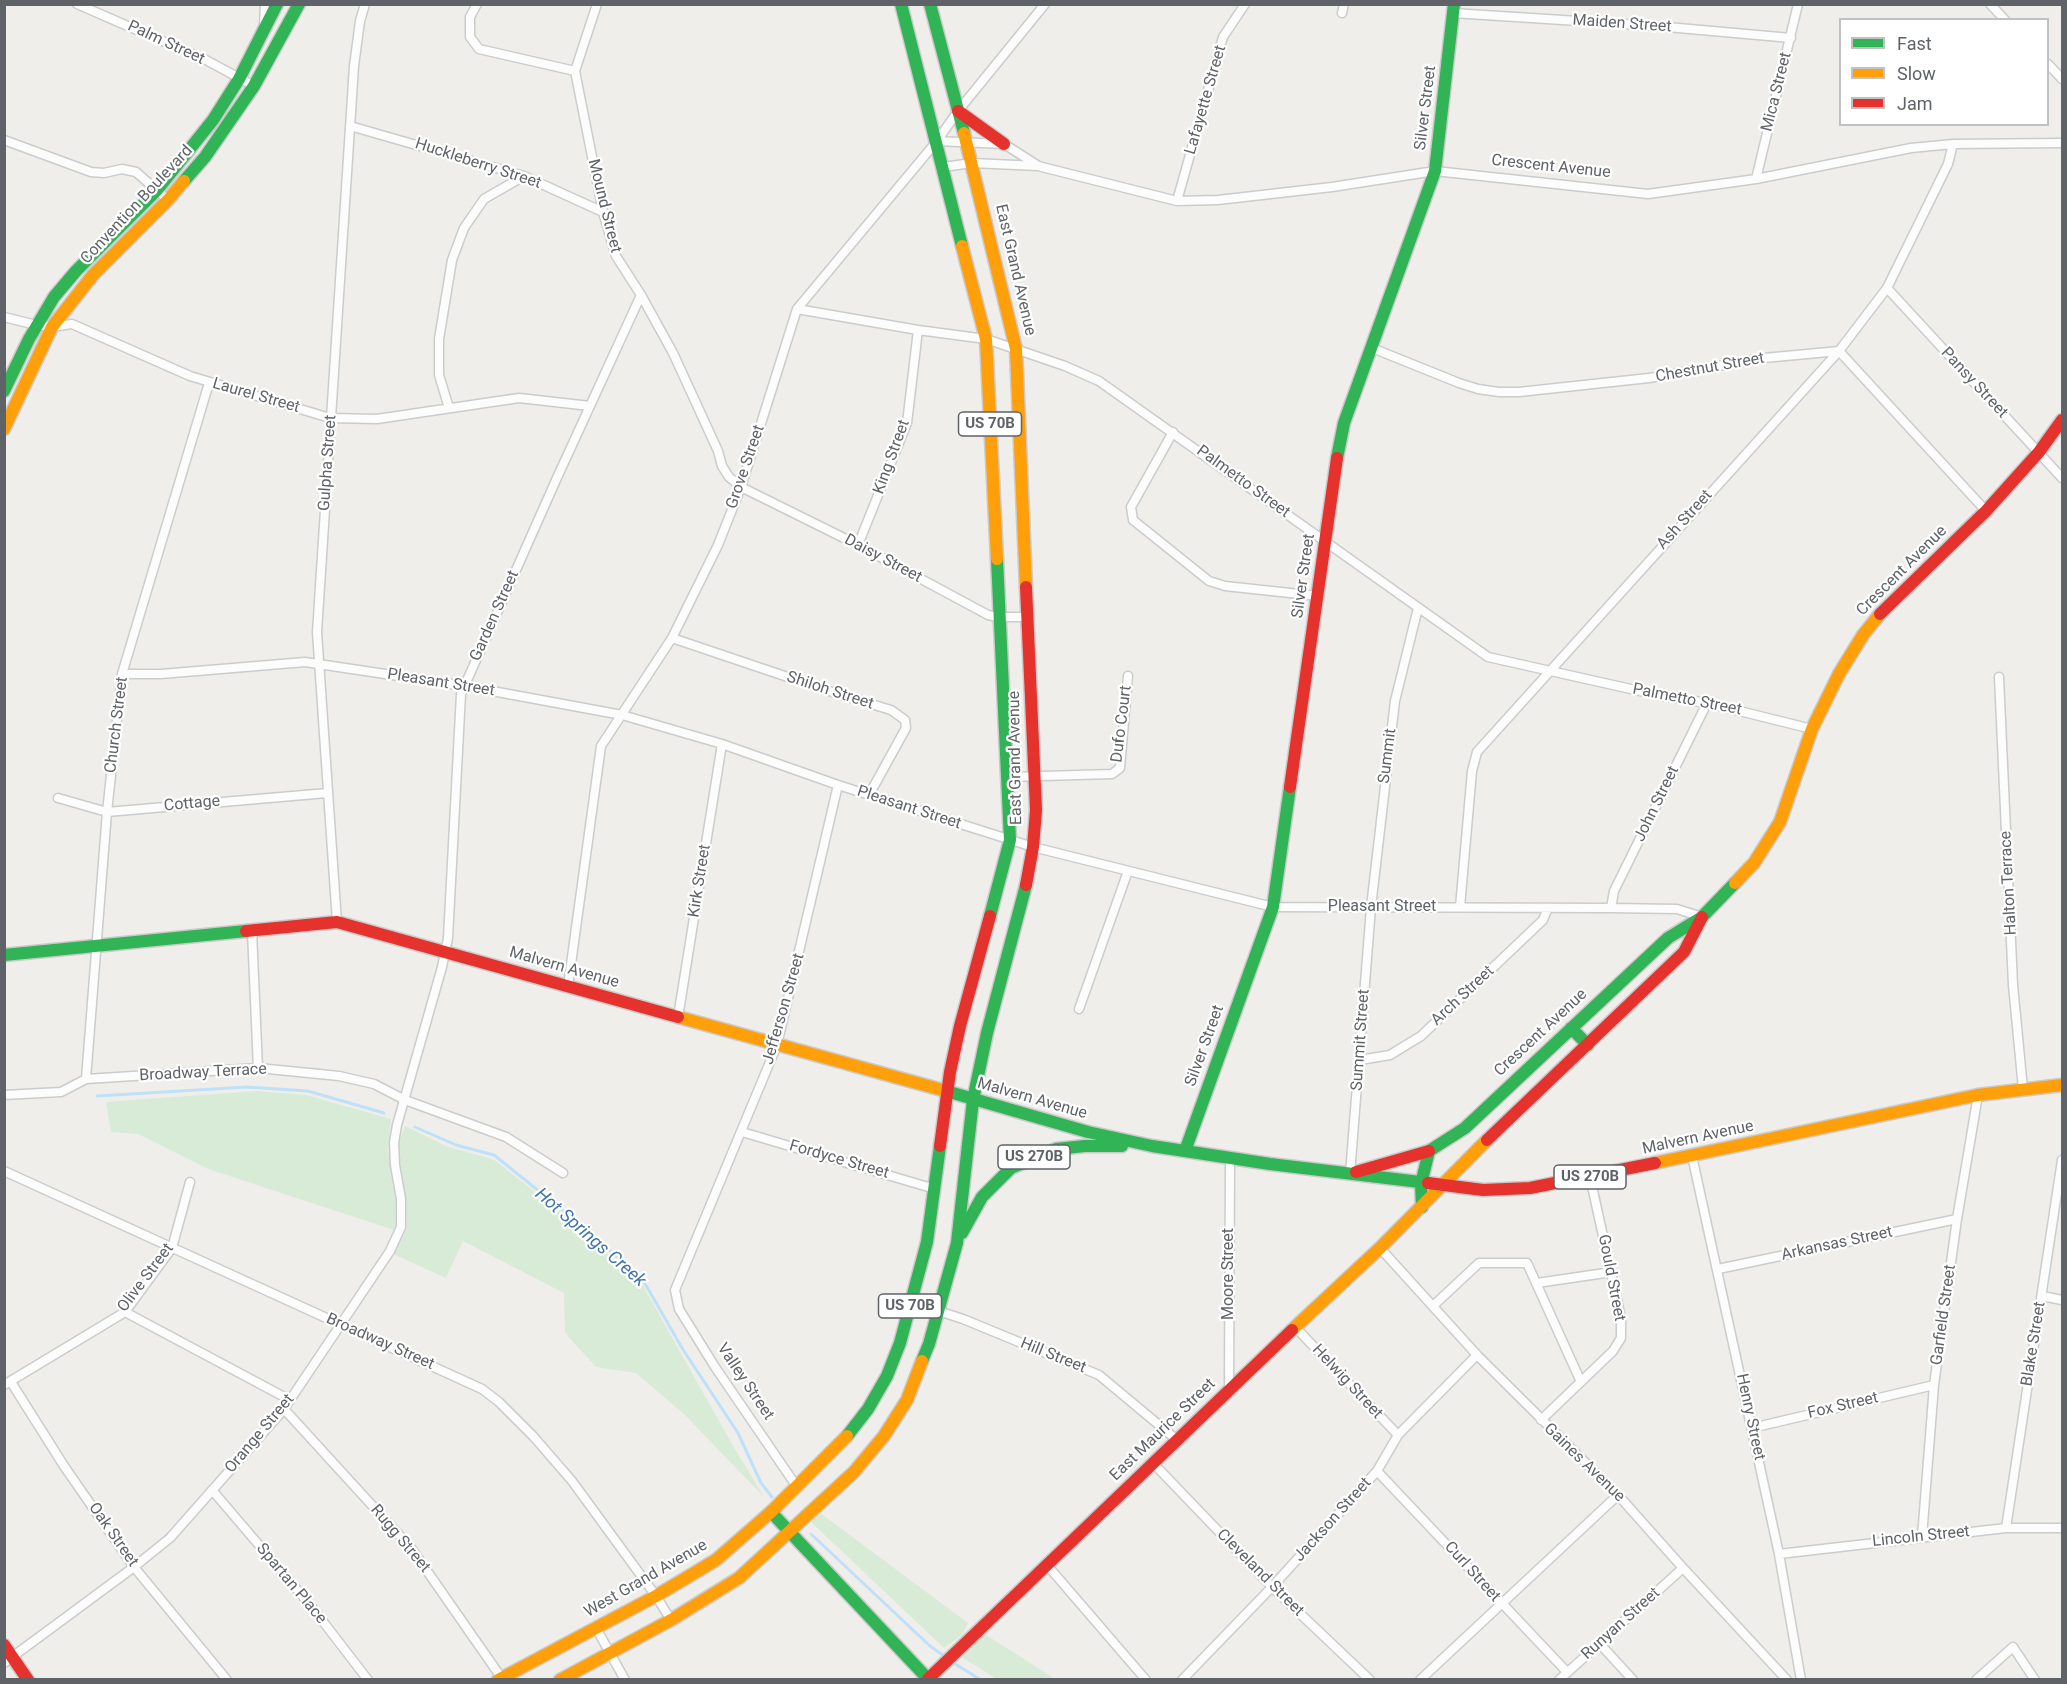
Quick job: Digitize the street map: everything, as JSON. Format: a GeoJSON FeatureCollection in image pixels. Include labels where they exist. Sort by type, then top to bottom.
{"type":"FeatureCollection","features":[{"type":"Feature","properties":{"kind":"main road","name":"Convention Boulevard"},"geometry":{"type":"LineString","coordinates":[[4,391],[36,325],[54,297],[76,271],[157,190],[213,120],[239,79],[277,4]]}},
{"type":"Feature","properties":{"kind":"main road","name":"Convention Boulevard"},"geometry":{"type":"LineString","coordinates":[[4,429],[52,327],[93,275],[168,200],[205,157],[254,86],[299,4]]}},
{"type":"Feature","properties":{"kind":"main road","name":"East Grand Avenue"},"geometry":{"type":"LineString","coordinates":[[797,1487],[839,1446],[868,1410],[887,1376],[900,1343],[927,1242],[946,1091],[960,1026],[1010,840],[986,339],[901,4]]}},
{"type":"Feature","properties":{"kind":"main road","name":"East Grand Avenue"},"geometry":{"type":"LineString","coordinates":[[791,1532],[854,1472],[884,1436],[907,1400],[929,1344],[957,1243],[974,1100],[987,1033],[1023,900],[1033,847],[1036,810],[1035,777],[1016,349],[972,163],[930,4]]}},
{"type":"Feature","properties":{"kind":"main road","name":"Silver Street"},"geometry":{"type":"LineString","coordinates":[[1185,1151],[1273,907],[1344,423],[1435,171],[1454,9]]}},
{"type":"Feature","properties":{"kind":"main road"},"geometry":{"type":"LineString","coordinates":[[958,111],[1004,144]]}},
{"type":"Feature","properties":{"kind":"main road","name":"Crescent Avenue"},"geometry":{"type":"LineString","coordinates":[[1350,1174],[1429,1151],[1465,1128],[1668,938],[1701,917],[1754,863],[1780,822],[1812,729],[1839,674],[1863,635],[1890,603],[1986,511],[2039,452],[2062,420]]}},
{"type":"Feature","properties":{"kind":"main road","name":"Crescent Avenue"},"geometry":{"type":"LineString","coordinates":[[1441,1186],[1684,952],[1701,917]]}},
{"type":"Feature","properties":{"kind":"main road","name":"Malvern Avenue"},"geometry":{"type":"LineString","coordinates":[[4,955],[337,922],[1088,1132],[1230,1159],[1483,1190],[1519,1188],[1590,1177],[1978,1095],[2062,1085]]}},
{"type":"Feature","properties":{"kind":"main road"},"geometry":{"type":"LineString","coordinates":[[1571,1028],[1588,1045]]}},
{"type":"Feature","properties":{"kind":"main road"},"geometry":{"type":"LineString","coordinates":[[1465,1128],[1481,1145]]}},
{"type":"Feature","properties":{"kind":"main road","name":"US 270B"},"geometry":{"type":"LineString","coordinates":[[957,1243],[982,1197],[1011,1168],[1056,1149],[1085,1146],[1152,1146]]}},
{"type":"Feature","properties":{"kind":"main road"},"geometry":{"type":"LineString","coordinates":[[1422,1207],[1421,1184],[1429,1151]]}},
{"type":"Feature","properties":{"kind":"main road","name":"East Maurice Street"},"geometry":{"type":"LineString","coordinates":[[928,1679],[1380,1248],[1441,1186]]}},
{"type":"Feature","properties":{"kind":"main road","name":"West Grand Avenue"},"geometry":{"type":"LineString","coordinates":[[501,1679],[656,1596],[716,1560],[797,1487]]}},
{"type":"Feature","properties":{"kind":"main road"},"geometry":{"type":"LineString","coordinates":[[771,1512],[928,1679]]}},
{"type":"Feature","properties":{"kind":"main road","name":"US 70B"},"geometry":{"type":"LineString","coordinates":[[560,1680],[706,1600],[738,1578],[791,1532]]}},
{"type":"Feature","properties":{"kind":"main road"},"geometry":{"type":"LineString","coordinates":[[4,1644],[9,1661],[28,1680]]}},
{"type":"Feature","properties":{"kind":"street","name":"Palm Street"},"geometry":{"type":"LineString","coordinates":[[77,4],[206,60],[254,86]]}},
{"type":"Feature","properties":{"kind":"street"},"geometry":{"type":"LineString","coordinates":[[264,30],[265,4]]}},
{"type":"Feature","properties":{"kind":"street","name":"Gulpha Street"},"geometry":{"type":"LineString","coordinates":[[337,922],[317,632],[350,126],[360,21],[365,4]]}},
{"type":"Feature","properties":{"kind":"street"},"geometry":{"type":"LineString","coordinates":[[477,4],[470,17],[470,37],[479,49],[575,71]]}},
{"type":"Feature","properties":{"kind":"street","name":"Mound Street"},"geometry":{"type":"LineString","coordinates":[[597,4],[575,71],[603,212],[616,256],[673,353],[718,451],[722,466],[729,477],[741,487]]}},
{"type":"Feature","properties":{"kind":"street","name":"Grove Street"},"geometry":{"type":"LineString","coordinates":[[568,986],[601,746],[672,638],[718,545],[741,487],[797,309],[937,141],[958,111],[1045,4]]}},
{"type":"Feature","properties":{"kind":"street","name":"Lafayette Street"},"geometry":{"type":"LineString","coordinates":[[1177,201],[1223,37],[1245,4]]}},
{"type":"Feature","properties":{"kind":"street","name":"Mica Street"},"geometry":{"type":"LineString","coordinates":[[1756,179],[1798,4]]}},
{"type":"Feature","properties":{"kind":"street"},"geometry":{"type":"LineString","coordinates":[[1990,4],[2003,18]]}},
{"type":"Feature","properties":{"kind":"street","name":"Maiden Street"},"geometry":{"type":"LineString","coordinates":[[1454,9],[1791,38]]}},
{"type":"Feature","properties":{"kind":"street"},"geometry":{"type":"LineString","coordinates":[[2049,64],[2062,79]]}},
{"type":"Feature","properties":{"kind":"street","name":"Huckleberry Street"},"geometry":{"type":"LineString","coordinates":[[350,126],[525,176],[603,212]]}},
{"type":"Feature","properties":{"kind":"street"},"geometry":{"type":"LineString","coordinates":[[4,140],[91,172],[104,173],[122,169],[136,172],[168,200]]}},
{"type":"Feature","properties":{"kind":"street","name":"Crescent Avenue"},"geometry":{"type":"LineString","coordinates":[[937,141],[1004,144],[1038,166]]}},
{"type":"Feature","properties":{"kind":"street","name":"Crescent Avenue"},"geometry":{"type":"LineString","coordinates":[[943,167],[972,163],[1038,166],[1177,201],[1218,200],[1332,187],[1435,171],[1648,195],[1756,179],[1911,148],[1953,144],[2062,143]]}},
{"type":"Feature","properties":{"kind":"street","name":"Ash Street"},"geometry":{"type":"LineString","coordinates":[[1460,907],[1472,771],[1477,752],[1839,351],[1887,288],[1948,164],[1953,144]]}},
{"type":"Feature","properties":{"kind":"street"},"geometry":{"type":"LineString","coordinates":[[449,408],[439,375],[439,339],[452,260],[464,228],[484,199],[525,176]]}},
{"type":"Feature","properties":{"kind":"street","name":"Pansy Street"},"geometry":{"type":"LineString","coordinates":[[1887,288],[2062,478]]}},
{"type":"Feature","properties":{"kind":"street","name":"Garden Street"},"geometry":{"type":"LineString","coordinates":[[405,1100],[445,952],[461,694],[641,295]]}},
{"type":"Feature","properties":{"kind":"street","name":"Palmetto Street"},"geometry":{"type":"LineString","coordinates":[[797,309],[986,339],[1099,381],[1488,657],[1662,696],[1707,703],[1812,729]]}},
{"type":"Feature","properties":{"kind":"street","name":"Laurel Street"},"geometry":{"type":"LineString","coordinates":[[4,316],[52,327],[72,324],[208,383],[330,418],[377,418],[519,398],[590,406]]}},
{"type":"Feature","properties":{"kind":"street","name":"King Street"},"geometry":{"type":"LineString","coordinates":[[858,545],[907,423],[918,330]]}},
{"type":"Feature","properties":{"kind":"street","name":"Chestnut Street"},"geometry":{"type":"LineString","coordinates":[[1372,348],[1478,389],[1499,392],[1540,390],[1649,378],[1764,358],[1839,351]]}},
{"type":"Feature","properties":{"kind":"street"},"geometry":{"type":"LineString","coordinates":[[1839,351],[1986,511]]}},
{"type":"Feature","properties":{"kind":"street","name":"Church Street"},"geometry":{"type":"LineString","coordinates":[[86,1079],[107,812],[122,674],[208,383]]}},
{"type":"Feature","properties":{"kind":"street"},"geometry":{"type":"LineString","coordinates":[[1173,432],[1131,507],[1132,520],[1209,581],[1225,586],[1318,596]]}},
{"type":"Feature","properties":{"kind":"street","name":"Daisy Street"},"geometry":{"type":"LineString","coordinates":[[741,487],[858,545],[988,615],[1029,617]]}},
{"type":"Feature","properties":{"kind":"street","name":"Summit"},"geometry":{"type":"LineString","coordinates":[[1371,907],[1395,701],[1418,608]]}},
{"type":"Feature","properties":{"kind":"street","name":"Shiloh Street"},"geometry":{"type":"LineString","coordinates":[[672,638],[891,710],[905,720],[906,728],[869,795]]}},
{"type":"Feature","properties":{"kind":"street","name":"Pleasant Street"},"geometry":{"type":"LineString","coordinates":[[122,674],[161,674],[306,662],[465,686],[622,715],[722,744],[838,785],[1033,847],[1273,907],[1677,909],[1701,917]]}},
{"type":"Feature","properties":{"kind":"street","name":"Dufo Court"},"geometry":{"type":"LineString","coordinates":[[1008,777],[1112,774],[1120,768],[1128,676]]}},
{"type":"Feature","properties":{"kind":"street","name":"Halton Terrace"},"geometry":{"type":"LineString","coordinates":[[1999,677],[2013,985],[2023,1089]]}},
{"type":"Feature","properties":{"kind":"street","name":"John Street"},"geometry":{"type":"LineString","coordinates":[[1611,908],[1614,891],[1707,703]]}},
{"type":"Feature","properties":{"kind":"street","name":"Kirk Street"},"geometry":{"type":"LineString","coordinates":[[678,1017],[722,744]]}},
{"type":"Feature","properties":{"kind":"street","name":"Jefferson Street"},"geometry":{"type":"LineString","coordinates":[[675,1290],[777,1045],[838,785]]}},
{"type":"Feature","properties":{"kind":"street","name":"Cottage"},"geometry":{"type":"LineString","coordinates":[[58,798],[107,812],[327,793]]}},
{"type":"Feature","properties":{"kind":"street"},"geometry":{"type":"LineString","coordinates":[[1078,1009],[1128,871]]}},
{"type":"Feature","properties":{"kind":"street","name":"Summit Street"},"geometry":{"type":"LineString","coordinates":[[1350,1174],[1371,907]]}},
{"type":"Feature","properties":{"kind":"street","name":"Arch Street"},"geometry":{"type":"LineString","coordinates":[[1360,1060],[1390,1054],[1421,1036],[1543,920],[1548,908]]}},
{"type":"Feature","properties":{"kind":"street"},"geometry":{"type":"LineString","coordinates":[[252,932],[258,1068]]}},
{"type":"Feature","properties":{"kind":"street","name":"Broadway Terrace"},"geometry":{"type":"LineString","coordinates":[[4,1095],[61,1092],[86,1079],[258,1068],[339,1076],[374,1084],[405,1100],[506,1137],[563,1173]]}},
{"type":"Feature","properties":{"kind":"street","name":"Garfield Street"},"geometry":{"type":"LineString","coordinates":[[1922,1537],[1934,1385],[1957,1219],[1978,1095]]}},
{"type":"Feature","properties":{"kind":"street","name":"Orange Street"},"geometry":{"type":"LineString","coordinates":[[9,1661],[170,1538],[284,1409],[390,1251],[401,1227],[401,1199],[395,1166],[394,1143],[405,1100]]}},
{"type":"Feature","properties":{"kind":"street","name":"Fordyce Street"},"geometry":{"type":"LineString","coordinates":[[742,1132],[935,1189]]}},
{"type":"Feature","properties":{"kind":"street","name":"Henry Street"},"geometry":{"type":"LineString","coordinates":[[1692,1156],[1779,1554],[1801,1680]]}},
{"type":"Feature","properties":{"kind":"street","name":"Moore Street"},"geometry":{"type":"LineString","coordinates":[[1229,1390],[1230,1159]]}},
{"type":"Feature","properties":{"kind":"street","name":"Blake Street"},"geometry":{"type":"LineString","coordinates":[[2006,1528],[2062,1160]]}},
{"type":"Feature","properties":{"kind":"street","name":"Broadway Street"},"geometry":{"type":"LineString","coordinates":[[4,1171],[482,1389],[499,1402],[533,1436],[572,1480],[671,1620]]}},
{"type":"Feature","properties":{"kind":"street","name":"Gould Street"},"geometry":{"type":"LineString","coordinates":[[1541,1420],[1612,1351],[1622,1338],[1621,1318],[1612,1272],[1590,1177]]}},
{"type":"Feature","properties":{"kind":"street","name":"Olive Street"},"geometry":{"type":"LineString","coordinates":[[8,1383],[125,1312],[172,1248],[190,1182]]}},
{"type":"Feature","properties":{"kind":"street","name":"Arkansas Street"},"geometry":{"type":"LineString","coordinates":[[1718,1269],[1957,1219]]}},
{"type":"Feature","properties":{"kind":"street","name":"Gaines Avenue"},"geometry":{"type":"LineString","coordinates":[[1380,1248],[1477,1356],[1618,1495],[1787,1680]]}},
{"type":"Feature","properties":{"kind":"street"},"geometry":{"type":"LineString","coordinates":[[1433,1306],[1479,1263],[1527,1263],[1581,1382]]}},
{"type":"Feature","properties":{"kind":"street"},"geometry":{"type":"LineString","coordinates":[[1537,1283],[1612,1272]]}},
{"type":"Feature","properties":{"kind":"street","name":"Valley Street"},"geometry":{"type":"LineString","coordinates":[[675,1290],[679,1309],[715,1367],[797,1487]]}},
{"type":"Feature","properties":{"kind":"street"},"geometry":{"type":"LineString","coordinates":[[2042,1296],[2062,1300]]}},
{"type":"Feature","properties":{"kind":"street","name":"Hill Street"},"geometry":{"type":"LineString","coordinates":[[911,1302],[1099,1375],[1177,1440]]}},
{"type":"Feature","properties":{"kind":"street"},"geometry":{"type":"LineString","coordinates":[[125,1312],[290,1400]]}},
{"type":"Feature","properties":{"kind":"street","name":"Helwig Street"},"geometry":{"type":"LineString","coordinates":[[1296,1328],[1398,1436]]}},
{"type":"Feature","properties":{"kind":"street","name":"Jackson Street"},"geometry":{"type":"LineString","coordinates":[[1182,1680],[1272,1587],[1377,1471],[1398,1436],[1477,1356]]}},
{"type":"Feature","properties":{"kind":"street","name":"Oak Street"},"geometry":{"type":"LineString","coordinates":[[8,1383],[134,1567],[227,1680]]}},
{"type":"Feature","properties":{"kind":"street","name":"Fox Street"},"geometry":{"type":"LineString","coordinates":[[1752,1428],[1934,1385]]}},
{"type":"Feature","properties":{"kind":"street","name":"Rugg Street"},"geometry":{"type":"LineString","coordinates":[[284,1409],[411,1548],[501,1679]]}},
{"type":"Feature","properties":{"kind":"street","name":"Cleveland Street"},"geometry":{"type":"LineString","coordinates":[[1153,1463],[1272,1587],[1370,1680]]}},
{"type":"Feature","properties":{"kind":"street","name":"Curl Street"},"geometry":{"type":"LineString","coordinates":[[1377,1471],[1567,1672]]}},
{"type":"Feature","properties":{"kind":"street","name":"Spartan Place"},"geometry":{"type":"LineString","coordinates":[[212,1490],[311,1606],[368,1680]]}},
{"type":"Feature","properties":{"kind":"street"},"geometry":{"type":"LineString","coordinates":[[1420,1680],[1618,1495]]}},
{"type":"Feature","properties":{"kind":"street","name":"Lincoln Street"},"geometry":{"type":"LineString","coordinates":[[1779,1554],[2006,1528],[2062,1528]]}},
{"type":"Feature","properties":{"kind":"street"},"geometry":{"type":"LineString","coordinates":[[1047,1565],[1146,1680]]}},
{"type":"Feature","properties":{"kind":"street","name":"Runyan Street"},"geometry":{"type":"LineString","coordinates":[[1559,1680],[1683,1568]]}},
{"type":"Feature","properties":{"kind":"street"},"geometry":{"type":"LineString","coordinates":[[596,1628],[625,1680]]}},
{"type":"Feature","properties":{"kind":"street"},"geometry":{"type":"LineString","coordinates":[[1600,1644],[1634,1680]]}},
{"type":"Feature","properties":{"kind":"street"},"geometry":{"type":"LineString","coordinates":[[1976,1680],[2013,1647],[2035,1680]]}},
{"type":"Feature","properties":{"kind":"green space"},"geometry":{"type":"Polygon","coordinates":[[[256,1091],[306,1095],[391,1119],[388,1149],[395,1196],[394,1230],[208,1169],[138,1134],[111,1132],[106,1102],[256,1091]]]}},
{"type":"Feature","properties":{"kind":"green space"},"geometry":{"type":"Polygon","coordinates":[[[405,1126],[448,1147],[493,1159],[552,1205],[642,1284],[764,1497],[685,1415],[636,1373],[596,1367],[565,1333],[564,1293],[463,1241],[446,1278],[393,1254],[407,1229],[398,1145],[405,1126]]]}},
{"type":"Feature","properties":{"kind":"green space"},"geometry":{"type":"Polygon","coordinates":[[[820,1513],[968,1623],[963,1634],[944,1648],[811,1522],[820,1513]]]}},
{"type":"Feature","properties":{"kind":"green space"},"geometry":{"type":"Polygon","coordinates":[[[983,1633],[1055,1679],[997,1679],[960,1656],[983,1633]]]}},
{"type":"Feature","properties":{"kind":"waterway","name":"Hot Springs Creek"},"geometry":{"type":"LineString","coordinates":[[97,1096],[247,1087],[308,1091],[384,1113]]}},
{"type":"Feature","properties":{"kind":"waterway","name":"Hot Springs Creek"},"geometry":{"type":"LineString","coordinates":[[415,1127],[456,1145],[494,1155],[570,1216],[643,1280],[682,1348],[738,1433],[761,1483],[772,1497]]}},
{"type":"Feature","properties":{"kind":"waterway","name":"Hot Springs Creek"},"geometry":{"type":"LineString","coordinates":[[811,1534],[930,1646],[947,1658]]}},
{"type":"Feature","properties":{"kind":"waterway","name":"Hot Springs Creek"},"geometry":{"type":"LineString","coordinates":[[952,1662],[981,1680]]}},
{"type":"Feature","properties":{"kind":"traffic: fast"},"geometry":{"type":"LineString","coordinates":[[4,391],[29,339],[54,297],[76,271],[157,190],[213,120],[239,79],[277,4]]}},
{"type":"Feature","properties":{"kind":"traffic: fast"},"geometry":{"type":"LineString","coordinates":[[184,181],[205,157],[254,86],[299,4]]}},
{"type":"Feature","properties":{"kind":"traffic: fast"},"geometry":{"type":"LineString","coordinates":[[901,4],[962,246]]}},
{"type":"Feature","properties":{"kind":"traffic: fast"},"geometry":{"type":"LineString","coordinates":[[930,4],[964,133]]}},
{"type":"Feature","properties":{"kind":"traffic: fast"},"geometry":{"type":"LineString","coordinates":[[1337,458],[1344,423],[1435,171],[1454,4]]}},
{"type":"Feature","properties":{"kind":"traffic: fast"},"geometry":{"type":"LineString","coordinates":[[990,916],[1010,840],[997,559]]}},
{"type":"Feature","properties":{"kind":"traffic: fast"},"geometry":{"type":"LineString","coordinates":[[1185,1151],[1273,907],[1290,787]]}},
{"type":"Feature","properties":{"kind":"traffic: fast"},"geometry":{"type":"LineString","coordinates":[[1422,1207],[1421,1184],[1429,1151],[1465,1128],[1668,938],[1702,917],[1735,883]]}},
{"type":"Feature","properties":{"kind":"traffic: fast"},"geometry":{"type":"LineString","coordinates":[[922,1361],[929,1344],[957,1243],[973,1100],[987,1033],[1026,885]]}},
{"type":"Feature","properties":{"kind":"traffic: fast"},"geometry":{"type":"LineString","coordinates":[[4,955],[246,931]]}},
{"type":"Feature","properties":{"kind":"traffic: fast"},"geometry":{"type":"LineString","coordinates":[[1571,1028],[1588,1045]]}},
{"type":"Feature","properties":{"kind":"traffic: fast"},"geometry":{"type":"LineString","coordinates":[[946,1091],[1088,1132],[1152,1146],[1270,1164],[1428,1183]]}},
{"type":"Feature","properties":{"kind":"traffic: fast"},"geometry":{"type":"LineString","coordinates":[[847,1436],[868,1409],[887,1376],[900,1343],[927,1242],[940,1146]]}},
{"type":"Feature","properties":{"kind":"traffic: fast"},"geometry":{"type":"LineString","coordinates":[[962,1233],[982,1197],[1011,1168],[1056,1149],[1122,1146]]}},
{"type":"Feature","properties":{"kind":"traffic: fast"},"geometry":{"type":"LineString","coordinates":[[771,1512],[929,1680]]}},
{"type":"Feature","properties":{"kind":"traffic: slow"},"geometry":{"type":"LineString","coordinates":[[964,133],[1016,349],[1026,587]]}},
{"type":"Feature","properties":{"kind":"traffic: slow"},"geometry":{"type":"LineString","coordinates":[[4,429],[52,327],[93,275],[184,181]]}},
{"type":"Feature","properties":{"kind":"traffic: slow"},"geometry":{"type":"LineString","coordinates":[[962,246],[986,339],[997,559]]}},
{"type":"Feature","properties":{"kind":"traffic: slow"},"geometry":{"type":"LineString","coordinates":[[1735,883],[1754,863],[1780,822],[1812,729],[1839,674],[1863,635],[1880,614]]}},
{"type":"Feature","properties":{"kind":"traffic: slow"},"geometry":{"type":"LineString","coordinates":[[678,1017],[946,1091]]}},
{"type":"Feature","properties":{"kind":"traffic: slow"},"geometry":{"type":"LineString","coordinates":[[1655,1163],[1978,1095],[2062,1085]]}},
{"type":"Feature","properties":{"kind":"traffic: slow"},"geometry":{"type":"LineString","coordinates":[[1292,1330],[1380,1248],[1487,1140]]}},
{"type":"Feature","properties":{"kind":"traffic: slow"},"geometry":{"type":"LineString","coordinates":[[560,1680],[671,1620],[739,1578],[854,1472],[884,1436],[907,1400],[922,1361]]}},
{"type":"Feature","properties":{"kind":"traffic: slow"},"geometry":{"type":"LineString","coordinates":[[498,1680],[656,1596],[716,1560],[771,1512],[847,1436]]}},
{"type":"Feature","properties":{"kind":"traffic: jam"},"geometry":{"type":"LineString","coordinates":[[958,111],[1004,144]]}},
{"type":"Feature","properties":{"kind":"traffic: jam"},"geometry":{"type":"LineString","coordinates":[[1880,614],[1986,511],[2039,452],[2062,420]]}},
{"type":"Feature","properties":{"kind":"traffic: jam"},"geometry":{"type":"LineString","coordinates":[[1290,787],[1337,458]]}},
{"type":"Feature","properties":{"kind":"traffic: jam"},"geometry":{"type":"LineString","coordinates":[[1026,587],[1036,810],[1033,847],[1026,885]]}},
{"type":"Feature","properties":{"kind":"traffic: jam"},"geometry":{"type":"LineString","coordinates":[[940,1146],[950,1072],[990,916]]}},
{"type":"Feature","properties":{"kind":"traffic: jam"},"geometry":{"type":"LineString","coordinates":[[1487,1140],[1684,952],[1702,917]]}},
{"type":"Feature","properties":{"kind":"traffic: jam"},"geometry":{"type":"LineString","coordinates":[[246,931],[337,922],[678,1017]]}},
{"type":"Feature","properties":{"kind":"traffic: jam"},"geometry":{"type":"LineString","coordinates":[[1356,1172],[1429,1151]]}},
{"type":"Feature","properties":{"kind":"traffic: jam"},"geometry":{"type":"LineString","coordinates":[[1428,1183],[1483,1190],[1530,1188],[1655,1163]]}},
{"type":"Feature","properties":{"kind":"traffic: jam"},"geometry":{"type":"LineString","coordinates":[[928,1679],[1292,1330]]}},
{"type":"Feature","properties":{"kind":"traffic: jam"},"geometry":{"type":"LineString","coordinates":[[4,1645],[28,1680]]}}]}
